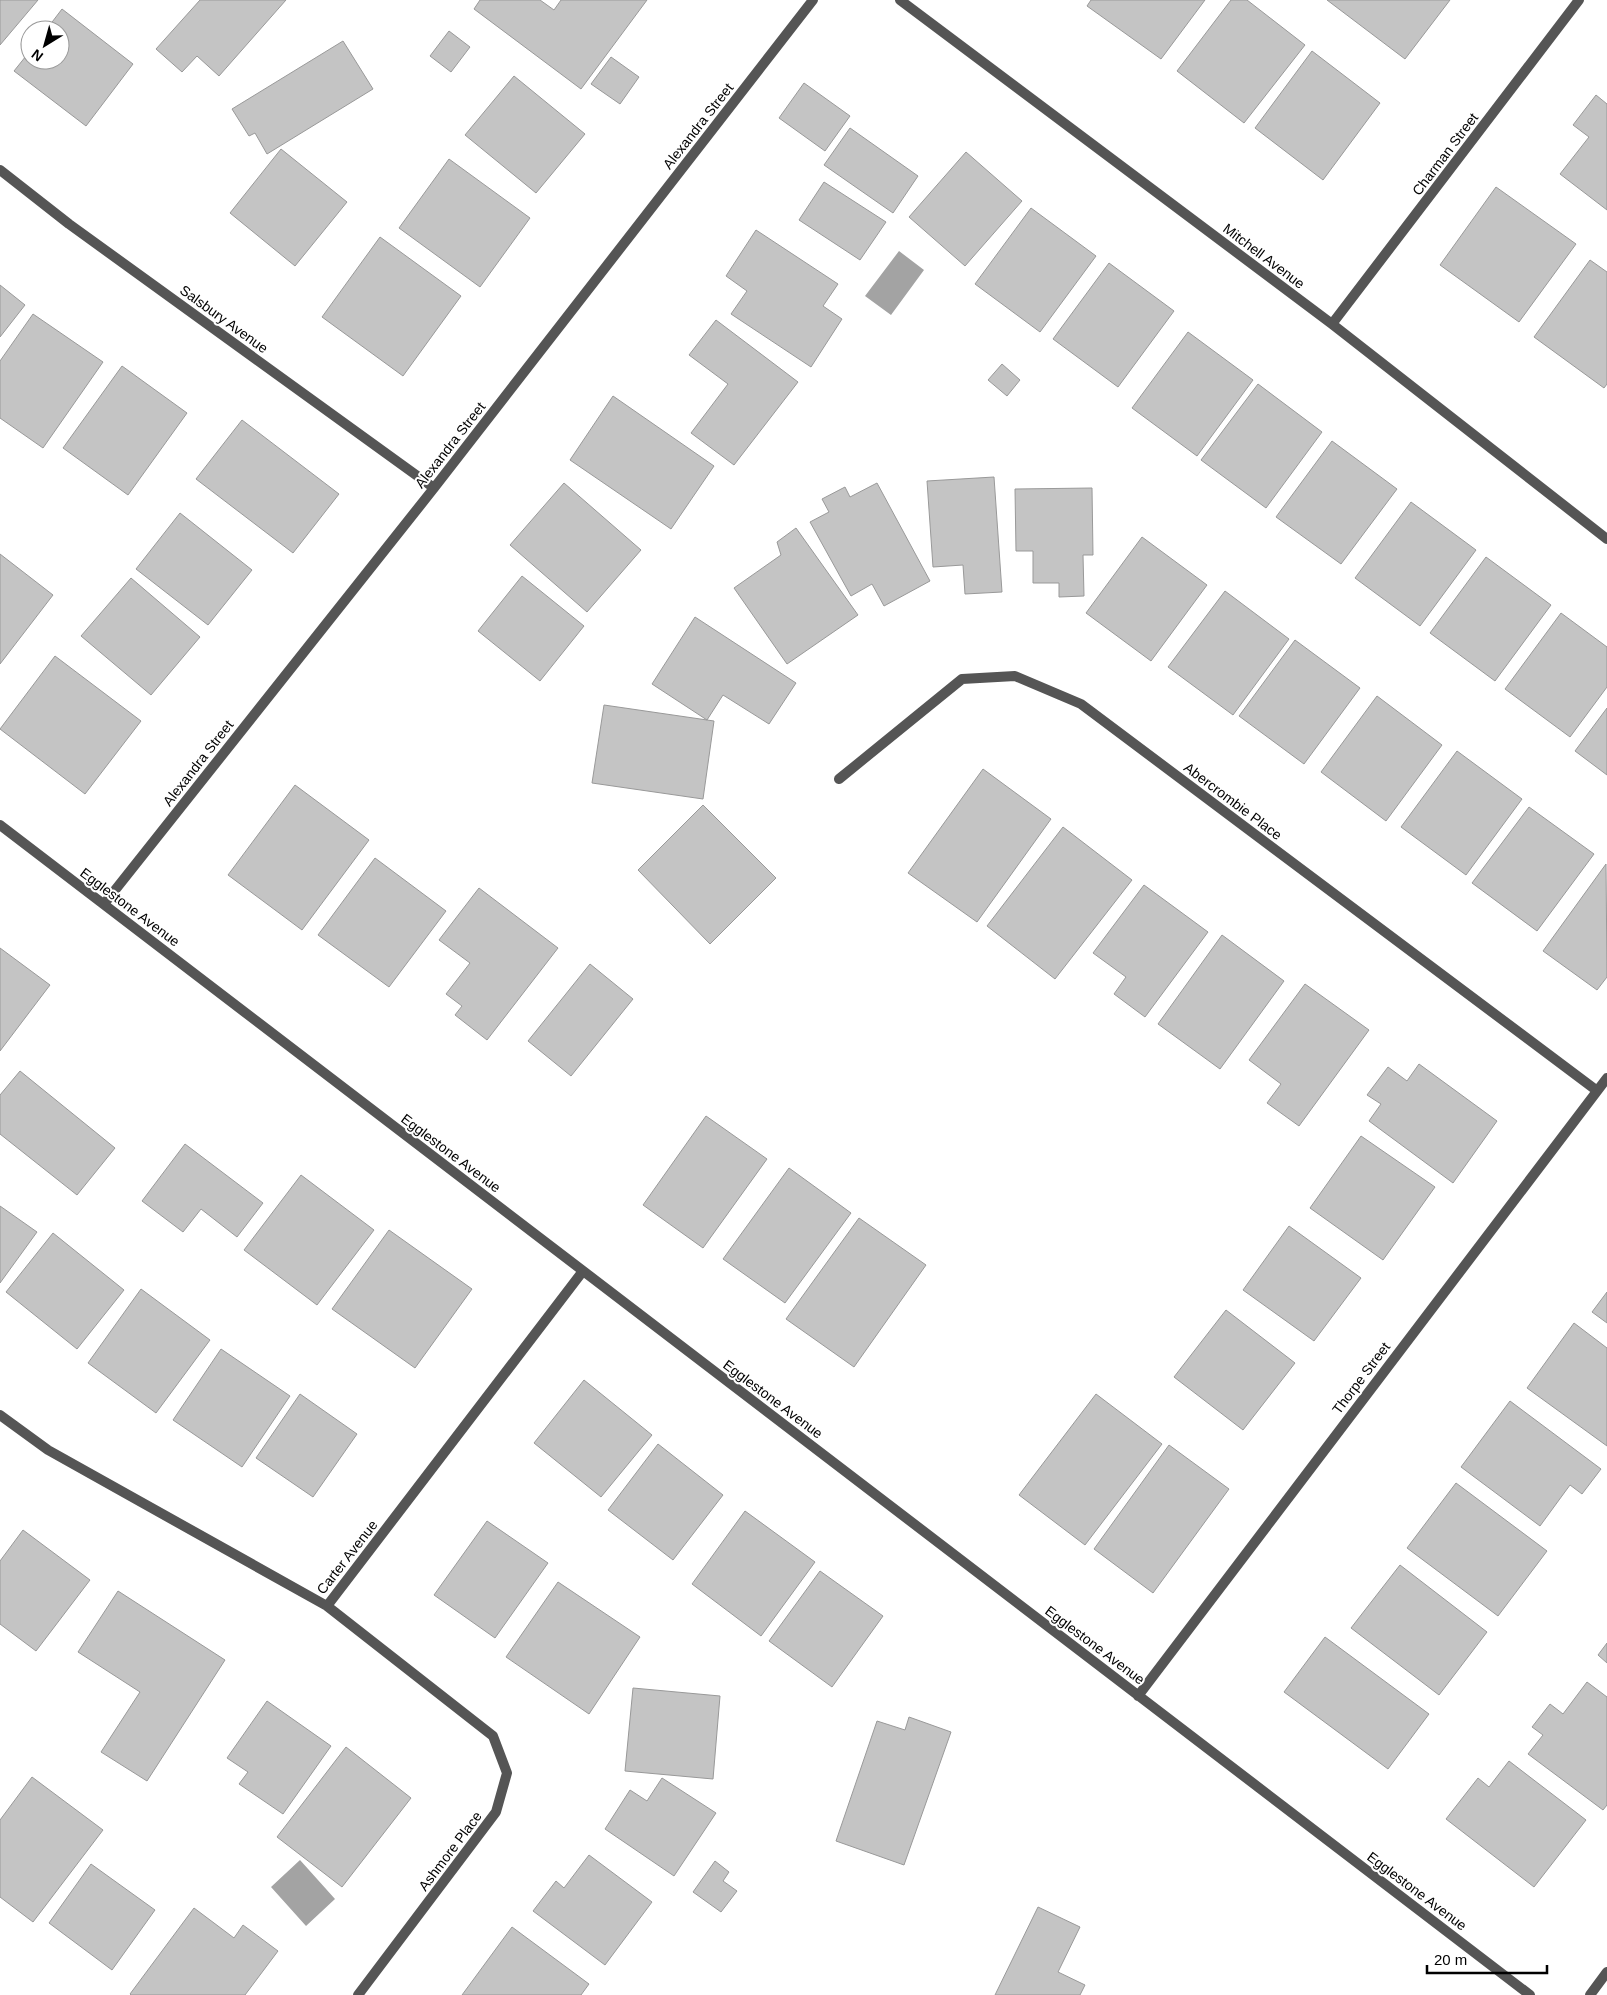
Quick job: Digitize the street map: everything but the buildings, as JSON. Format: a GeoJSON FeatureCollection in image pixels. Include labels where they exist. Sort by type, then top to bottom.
{"type":"FeatureCollection","features":[{"type":"Feature","properties":{"kind":"street","name":"Alexandra Street"},"geometry":{"type":"LineString","coordinates":[[104,904],[434,488],[813,0]]}},
{"type":"Feature","properties":{"kind":"street","name":"Mitchell Avenue"},"geometry":{"type":"LineString","coordinates":[[900,0],[1332,324],[1607,539]]}},
{"type":"Feature","properties":{"kind":"street","name":"Charman Street"},"geometry":{"type":"LineString","coordinates":[[1332,324],[1579,0]]}},
{"type":"Feature","properties":{"kind":"street","name":"Salsbury Avenue"},"geometry":{"type":"LineString","coordinates":[[0,170],[69,224],[434,488]]}},
{"type":"Feature","properties":{"kind":"street","name":"Abercrombie Place"},"geometry":{"type":"LineString","coordinates":[[839,779],[962,679],[1015,676],[1081,704],[1596,1090]]}},
{"type":"Feature","properties":{"kind":"street","name":"Egglestone Avenue"},"geometry":{"type":"LineString","coordinates":[[0,825],[1530,1995]]}},
{"type":"Feature","properties":{"kind":"street","name":"Thorpe Street"},"geometry":{"type":"LineString","coordinates":[[1138,1696],[1596,1090],[1607,1078]]}},
{"type":"Feature","properties":{"kind":"street","name":"Carter Avenue"},"geometry":{"type":"LineString","coordinates":[[0,1416],[48,1450],[327,1606],[583,1271]]}},
{"type":"Feature","properties":{"kind":"street","name":"Ashmore Place"},"geometry":{"type":"LineString","coordinates":[[327,1606],[493,1736],[508,1773],[496,1812],[358,1995]]}},
{"type":"Feature","properties":{"kind":"street"},"geometry":{"type":"LineString","coordinates":[[1590,1995],[1607,1972]]}},
{"type":"Feature","properties":{"kind":"shaded area"},"geometry":{"type":"Polygon","coordinates":[[[899,251],[924,270],[891,315],[865,296],[899,251]]]}},
{"type":"Feature","properties":{"kind":"shaded area"},"geometry":{"type":"Polygon","coordinates":[[[300,1860],[335,1899],[306,1926],[271,1887],[300,1860]]]}}]}
